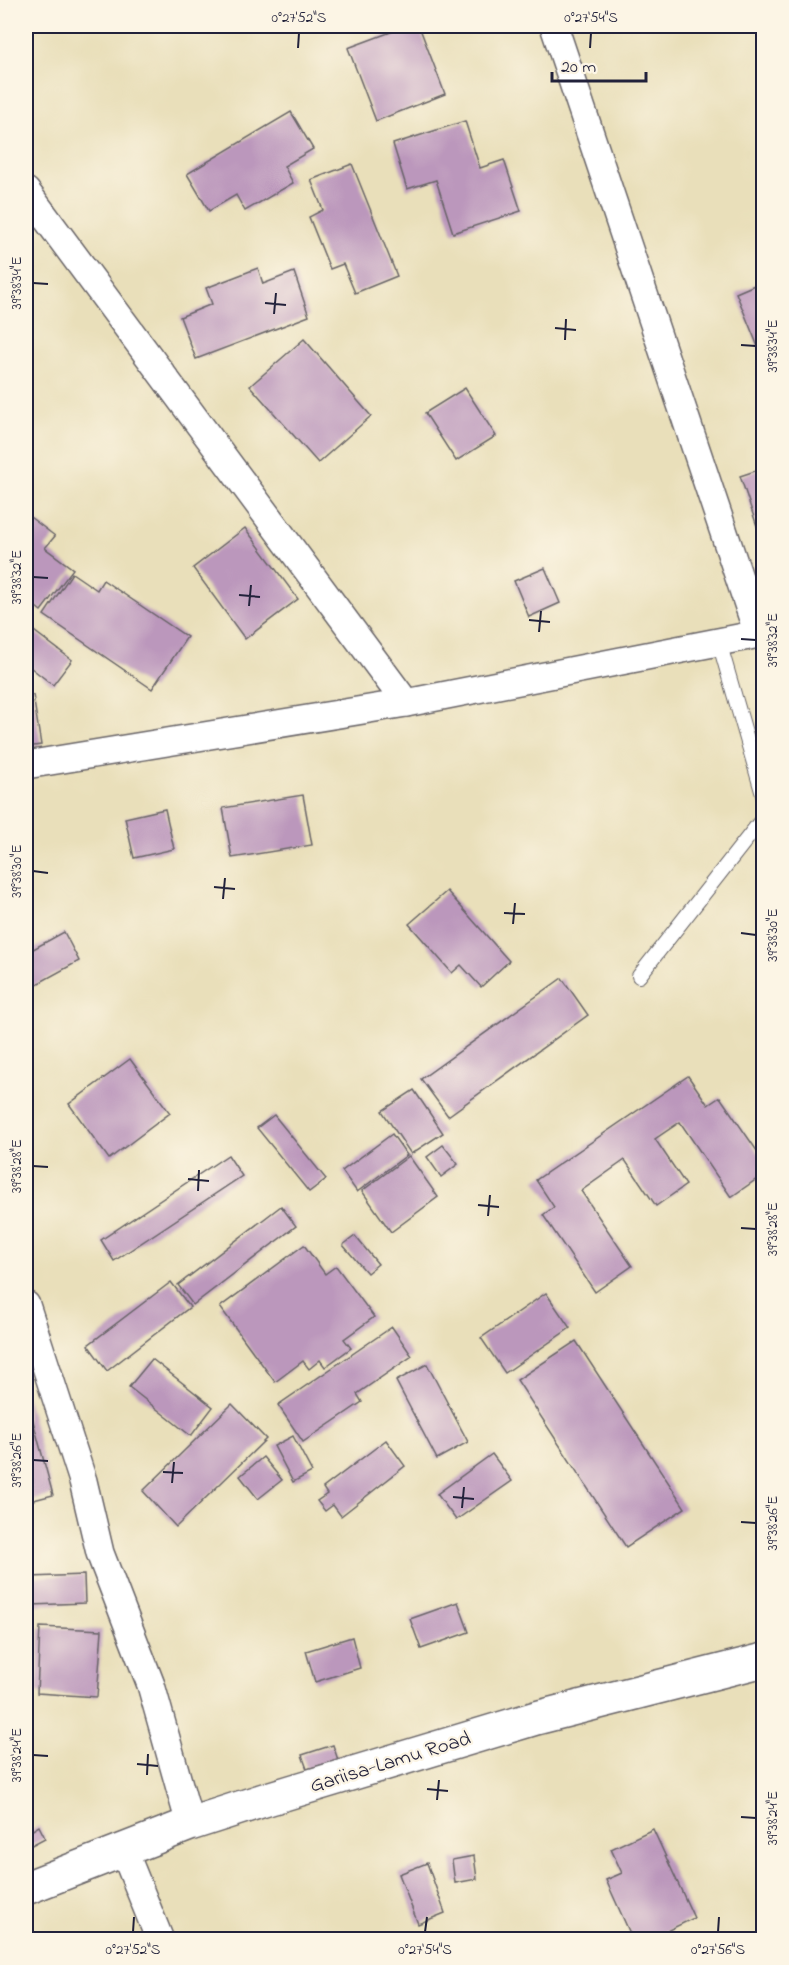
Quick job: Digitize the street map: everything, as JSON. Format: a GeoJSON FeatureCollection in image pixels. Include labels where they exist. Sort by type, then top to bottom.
{"type":"FeatureCollection","features":[{"type":"Feature","properties":{"kind":"street"},"geometry":{"type":"LineString","coordinates":[[26,765],[406,703],[761,634],[554,26]]}},
{"type":"Feature","properties":{"kind":"street"},"geometry":{"type":"LineString","coordinates":[[26,191],[406,703]]}},
{"type":"Feature","properties":{"kind":"street"},"geometry":{"type":"LineString","coordinates":[[26,1305],[83,1481],[100,1553],[151,1685],[190,1824]]}},
{"type":"Feature","properties":{"kind":"street","name":"Gariisa-Lamu Road"},"geometry":{"type":"LineString","coordinates":[[26,1888],[190,1824],[264,1800],[536,1718],[764,1660]]}},
{"type":"Feature","properties":{"kind":"street"},"geometry":{"type":"LineString","coordinates":[[124,1851],[160,1940]]}},
{"type":"Feature","properties":{"kind":"lane"},"geometry":{"type":"LineString","coordinates":[[719,642],[764,798]]}},
{"type":"Feature","properties":{"kind":"lane"},"geometry":{"type":"LineString","coordinates":[[639,976],[764,817]]}},
{"type":"Feature","properties":{"kind":"building"},"geometry":{"type":"Polygon","coordinates":[[[407,26],[419,26],[445,94],[376,121],[348,48],[407,26]]]}},
{"type":"Feature","properties":{"kind":"building"},"geometry":{"type":"Polygon","coordinates":[[[291,112],[313,149],[284,166],[293,183],[245,211],[236,195],[209,211],[187,174],[291,112]]]}},
{"type":"Feature","properties":{"kind":"building"},"geometry":{"type":"Polygon","coordinates":[[[465,121],[480,168],[504,160],[521,211],[453,233],[436,180],[407,189],[393,144],[465,121]]]}},
{"type":"Feature","properties":{"kind":"building"},"geometry":{"type":"Polygon","coordinates":[[[352,164],[397,276],[355,293],[343,264],[330,269],[309,217],[323,210],[311,180],[352,164]]]}},
{"type":"Feature","properties":{"kind":"building"},"geometry":{"type":"Polygon","coordinates":[[[258,268],[263,284],[294,272],[309,316],[196,359],[180,317],[212,304],[206,288],[258,268]]]}},
{"type":"Feature","properties":{"kind":"building"},"geometry":{"type":"Polygon","coordinates":[[[764,281],[764,347],[759,349],[736,293],[764,281]]]}},
{"type":"Feature","properties":{"kind":"building"},"geometry":{"type":"Polygon","coordinates":[[[304,339],[371,416],[318,463],[250,386],[304,339]]]}},
{"type":"Feature","properties":{"kind":"building"},"geometry":{"type":"Polygon","coordinates":[[[465,388],[496,436],[456,461],[425,413],[465,388]]]}},
{"type":"Feature","properties":{"kind":"building"},"geometry":{"type":"Polygon","coordinates":[[[764,468],[764,527],[758,529],[740,476],[764,468]]]}},
{"type":"Feature","properties":{"kind":"building"},"geometry":{"type":"Polygon","coordinates":[[[26,514],[55,536],[45,548],[73,569],[41,611],[26,599],[26,514]]]}},
{"type":"Feature","properties":{"kind":"building"},"geometry":{"type":"Polygon","coordinates":[[[245,528],[298,599],[245,639],[193,568],[245,528]]]}},
{"type":"Feature","properties":{"kind":"building"},"geometry":{"type":"Polygon","coordinates":[[[545,568],[560,603],[529,617],[514,581],[545,568]]]}},
{"type":"Feature","properties":{"kind":"building"},"geometry":{"type":"Polygon","coordinates":[[[72,573],[97,590],[103,580],[187,637],[152,689],[44,615],[72,573]]]}},
{"type":"Feature","properties":{"kind":"building"},"geometry":{"type":"Polygon","coordinates":[[[26,625],[72,660],[53,685],[26,664],[26,625]]]}},
{"type":"Feature","properties":{"kind":"building"},"geometry":{"type":"Polygon","coordinates":[[[33,695],[41,745],[26,747],[26,696],[33,695]]]}},
{"type":"Feature","properties":{"kind":"building"},"geometry":{"type":"Polygon","coordinates":[[[303,795],[312,845],[232,858],[223,808],[303,795]]]}},
{"type":"Feature","properties":{"kind":"building"},"geometry":{"type":"Polygon","coordinates":[[[165,809],[174,849],[134,858],[125,818],[165,809]]]}},
{"type":"Feature","properties":{"kind":"building"},"geometry":{"type":"Polygon","coordinates":[[[447,891],[509,961],[481,987],[461,965],[452,973],[409,924],[447,891]]]}},
{"type":"Feature","properties":{"kind":"building"},"geometry":{"type":"Polygon","coordinates":[[[64,932],[79,961],[26,990],[26,953],[64,932]]]}},
{"type":"Feature","properties":{"kind":"building"},"geometry":{"type":"Polygon","coordinates":[[[562,978],[588,1015],[448,1116],[421,1079],[562,978]]]}},
{"type":"Feature","properties":{"kind":"building"},"geometry":{"type":"Polygon","coordinates":[[[130,1059],[170,1113],[109,1159],[69,1104],[130,1059]]]}},
{"type":"Feature","properties":{"kind":"building"},"geometry":{"type":"Polygon","coordinates":[[[688,1076],[708,1105],[720,1097],[764,1161],[764,1174],[731,1197],[680,1122],[655,1139],[686,1185],[656,1206],[625,1160],[581,1191],[632,1266],[595,1292],[543,1215],[554,1207],[536,1180],[688,1076]]]}},
{"type":"Feature","properties":{"kind":"building"},"geometry":{"type":"Polygon","coordinates":[[[414,1090],[443,1133],[411,1154],[382,1111],[414,1090]]]}},
{"type":"Feature","properties":{"kind":"building"},"geometry":{"type":"Polygon","coordinates":[[[274,1115],[326,1179],[309,1192],[257,1128],[274,1115]]]}},
{"type":"Feature","properties":{"kind":"building"},"geometry":{"type":"Polygon","coordinates":[[[392,1134],[407,1155],[357,1192],[342,1171],[392,1134]]]}},
{"type":"Feature","properties":{"kind":"building"},"geometry":{"type":"Polygon","coordinates":[[[443,1145],[458,1164],[441,1177],[427,1157],[443,1145]]]}},
{"type":"Feature","properties":{"kind":"building"},"geometry":{"type":"Polygon","coordinates":[[[228,1155],[242,1176],[114,1261],[101,1240],[228,1155]]]}},
{"type":"Feature","properties":{"kind":"building"},"geometry":{"type":"Polygon","coordinates":[[[409,1156],[438,1197],[391,1232],[362,1191],[409,1156]]]}},
{"type":"Feature","properties":{"kind":"building"},"geometry":{"type":"Polygon","coordinates":[[[281,1206],[296,1226],[193,1305],[178,1285],[281,1206]]]}},
{"type":"Feature","properties":{"kind":"building"},"geometry":{"type":"Polygon","coordinates":[[[355,1236],[378,1264],[367,1273],[343,1245],[355,1236]]]}},
{"type":"Feature","properties":{"kind":"building"},"geometry":{"type":"Polygon","coordinates":[[[304,1245],[325,1274],[336,1266],[374,1317],[344,1339],[351,1348],[325,1367],[320,1360],[309,1369],[303,1361],[275,1382],[220,1307],[304,1245]]]}},
{"type":"Feature","properties":{"kind":"building"},"geometry":{"type":"Polygon","coordinates":[[[171,1282],[190,1307],[107,1371],[88,1345],[171,1282]]]}},
{"type":"Feature","properties":{"kind":"building"},"geometry":{"type":"Polygon","coordinates":[[[546,1293],[570,1328],[505,1373],[481,1338],[546,1293]]]}},
{"type":"Feature","properties":{"kind":"building"},"geometry":{"type":"Polygon","coordinates":[[[392,1327],[412,1356],[357,1394],[362,1402],[303,1442],[278,1405],[392,1327]]]}},
{"type":"Feature","properties":{"kind":"building"},"geometry":{"type":"Polygon","coordinates":[[[576,1341],[685,1508],[626,1547],[517,1380],[576,1341]]]}},
{"type":"Feature","properties":{"kind":"building"},"geometry":{"type":"Polygon","coordinates":[[[152,1359],[213,1407],[191,1436],[129,1387],[152,1359]]]}},
{"type":"Feature","properties":{"kind":"building"},"geometry":{"type":"Polygon","coordinates":[[[427,1364],[468,1442],[437,1459],[396,1381],[427,1364]]]}},
{"type":"Feature","properties":{"kind":"building"},"geometry":{"type":"Polygon","coordinates":[[[26,1395],[53,1495],[26,1502],[26,1395]]]}},
{"type":"Feature","properties":{"kind":"building"},"geometry":{"type":"Polygon","coordinates":[[[232,1404],[266,1439],[176,1527],[143,1491],[232,1404]]]}},
{"type":"Feature","properties":{"kind":"building"},"geometry":{"type":"Polygon","coordinates":[[[293,1436],[312,1472],[293,1482],[274,1446],[293,1436]]]}},
{"type":"Feature","properties":{"kind":"building"},"geometry":{"type":"Polygon","coordinates":[[[386,1440],[405,1466],[341,1516],[333,1505],[325,1511],[317,1501],[327,1494],[323,1488],[386,1440]]]}},
{"type":"Feature","properties":{"kind":"building"},"geometry":{"type":"Polygon","coordinates":[[[492,1454],[512,1481],[456,1520],[437,1494],[492,1454]]]}},
{"type":"Feature","properties":{"kind":"building"},"geometry":{"type":"Polygon","coordinates":[[[263,1457],[282,1480],[258,1499],[240,1476],[263,1457]]]}},
{"type":"Feature","properties":{"kind":"building"},"geometry":{"type":"Polygon","coordinates":[[[84,1575],[85,1603],[31,1605],[30,1577],[84,1575]]]}},
{"type":"Feature","properties":{"kind":"building"},"geometry":{"type":"Polygon","coordinates":[[[458,1602],[469,1632],[421,1649],[410,1619],[458,1602]]]}},
{"type":"Feature","properties":{"kind":"building"},"geometry":{"type":"Polygon","coordinates":[[[40,1627],[102,1630],[97,1697],[37,1693],[40,1627]]]}},
{"type":"Feature","properties":{"kind":"building"},"geometry":{"type":"Polygon","coordinates":[[[352,1637],[360,1668],[315,1682],[306,1651],[352,1637]]]}},
{"type":"Feature","properties":{"kind":"building"},"geometry":{"type":"Polygon","coordinates":[[[333,1745],[338,1760],[307,1769],[302,1755],[333,1745]]]}},
{"type":"Feature","properties":{"kind":"building"},"geometry":{"type":"Polygon","coordinates":[[[39,1826],[45,1838],[26,1848],[26,1834],[39,1826]]]}},
{"type":"Feature","properties":{"kind":"building"},"geometry":{"type":"Polygon","coordinates":[[[653,1829],[694,1918],[648,1940],[633,1940],[606,1880],[622,1873],[611,1849],[653,1829]]]}},
{"type":"Feature","properties":{"kind":"building"},"geometry":{"type":"Polygon","coordinates":[[[474,1856],[477,1879],[455,1883],[452,1860],[474,1856]]]}},
{"type":"Feature","properties":{"kind":"building"},"geometry":{"type":"Polygon","coordinates":[[[427,1863],[445,1913],[418,1924],[399,1874],[427,1863]]]}}]}
